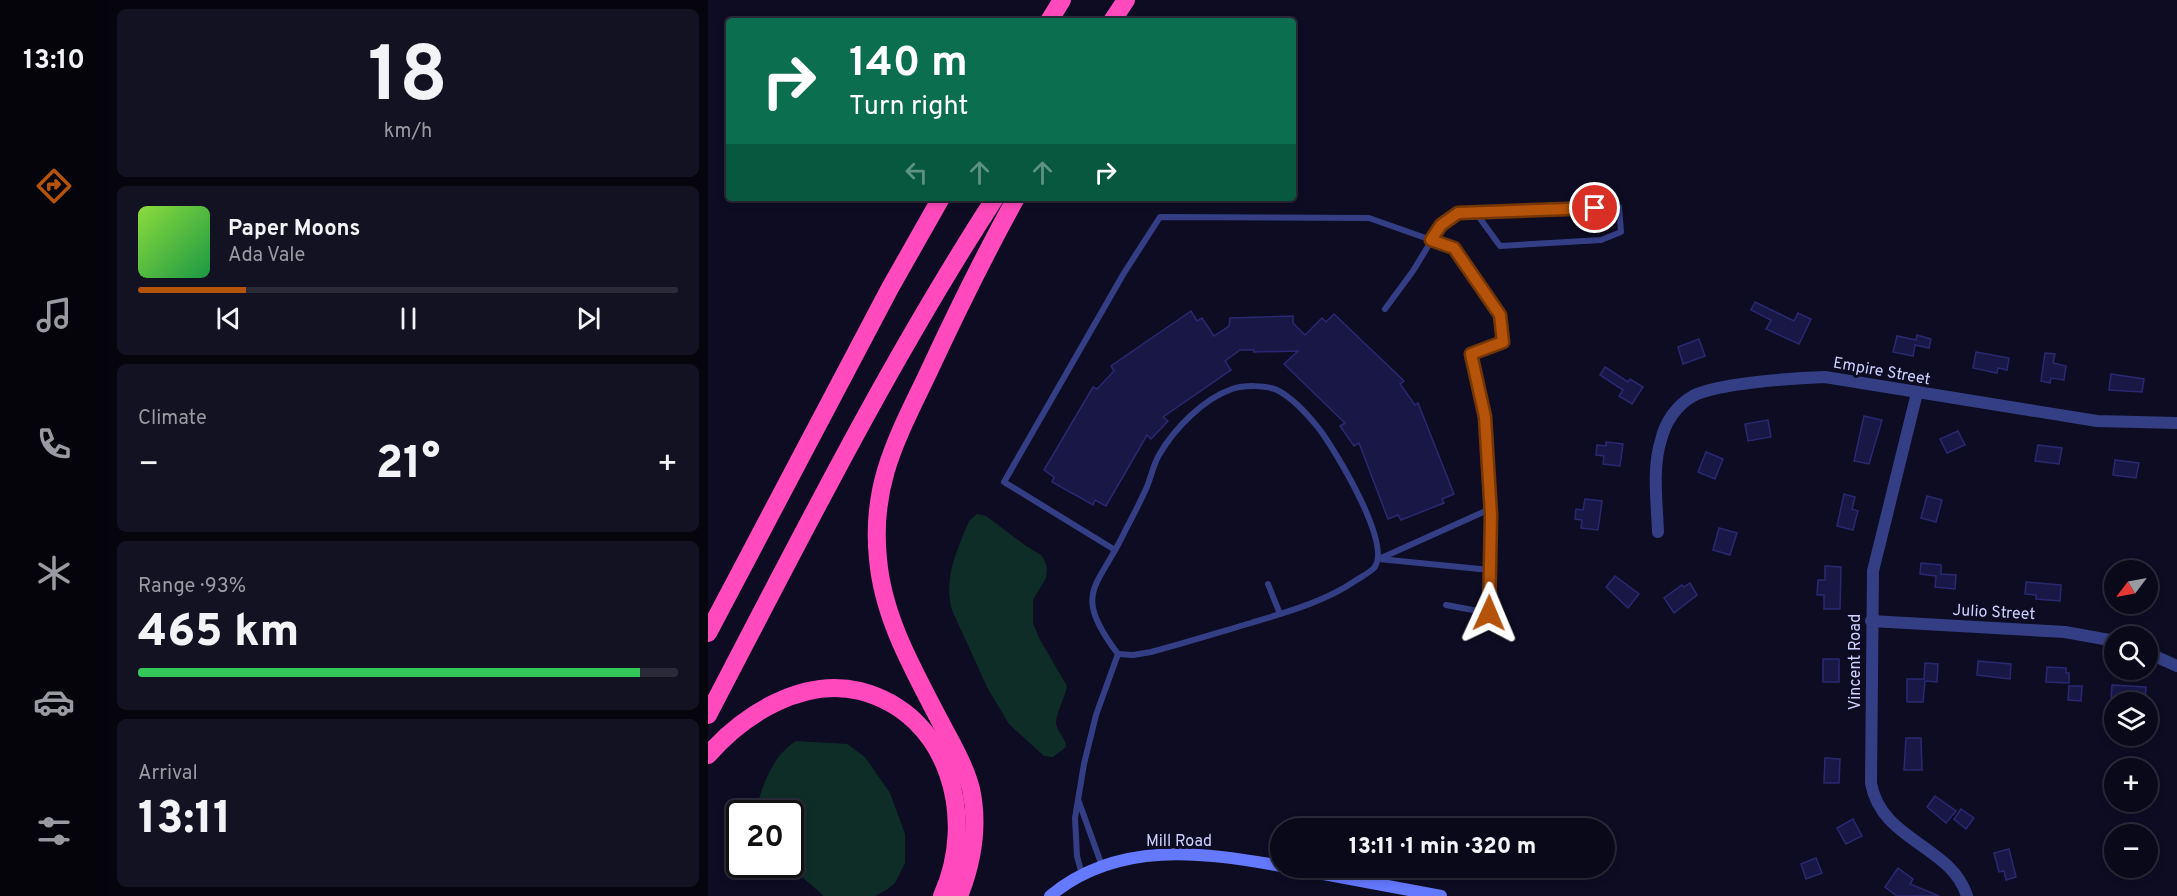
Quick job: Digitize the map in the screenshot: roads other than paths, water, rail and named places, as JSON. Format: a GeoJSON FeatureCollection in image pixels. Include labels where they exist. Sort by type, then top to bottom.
{"type":"FeatureCollection","features":[{"type":"Feature","properties":{"kind":"highway"},"geometry":{"type":"LineString","coordinates":[[1051,18],[1062,0]]}},
{"type":"Feature","properties":{"kind":"highway"},"geometry":{"type":"LineString","coordinates":[[1114,18],[1126,0]]}},
{"type":"Feature","properties":{"kind":"highway"},"geometry":{"type":"LineString","coordinates":[[708,633],[890,288],[939,201]]}},
{"type":"Feature","properties":{"kind":"highway"},"geometry":{"type":"LineString","coordinates":[[708,715],[847,450],[891,371],[993,201]]}},
{"type":"Feature","properties":{"kind":"highway"},"geometry":{"type":"LineString","coordinates":[[959,896],[968,874],[975,839],[971,790],[959,757],[893,626],[878,559],[878,513],[885,470],[899,432],[964,296],[1014,201]]}},
{"type":"Feature","properties":{"kind":"highway"},"geometry":{"type":"LineString","coordinates":[[708,755],[729,733],[753,715],[789,696],[813,690],[848,689],[870,694],[895,706],[927,737],[942,760],[952,784],[958,811],[957,843],[953,864],[942,896]]}},
{"type":"Feature","properties":{"kind":"main road","name":"Mill Road"},"geometry":{"type":"LineString","coordinates":[[1050,896],[1082,875],[1102,866],[1131,858],[1176,853],[1270,864]]}},
{"type":"Feature","properties":{"kind":"main road"},"geometry":{"type":"LineString","coordinates":[[1337,878],[1402,892],[1441,896]]}},
{"type":"Feature","properties":{"kind":"street","name":"Empire Street"},"geometry":{"type":"LineString","coordinates":[[1658,532],[1657,465],[1661,439],[1671,417],[1694,396],[1708,391],[1825,377],[2097,421],[2177,423]]}},
{"type":"Feature","properties":{"kind":"street","name":"Vincent Road"},"geometry":{"type":"LineString","coordinates":[[1917,393],[1875,558],[1871,621],[1870,772],[1874,797],[1890,822],[1952,870],[1963,885],[1967,896]]}},
{"type":"Feature","properties":{"kind":"street","name":"Julio Street"},"geometry":{"type":"LineString","coordinates":[[1871,621],[2065,632],[2104,639]]}},
{"type":"Feature","properties":{"kind":"street"},"geometry":{"type":"LineString","coordinates":[[2158,657],[2177,666]]}},
{"type":"Feature","properties":{"kind":"lane"},"geometry":{"type":"LineString","coordinates":[[1385,309],[1413,271],[1441,225],[1458,213],[1619,207],[1621,232],[1601,240],[1500,246],[1476,213]]}},
{"type":"Feature","properties":{"kind":"lane"},"geometry":{"type":"LineString","coordinates":[[1115,550],[1004,482],[1124,273],[1160,217],[1369,218],[1454,248],[1500,315],[1503,342],[1471,354],[1485,417],[1490,509],[1489,613],[1446,605]]}},
{"type":"Feature","properties":{"kind":"lane"},"geometry":{"type":"LineString","coordinates":[[1257,386],[1276,390],[1299,406],[1319,429],[1353,483],[1379,549],[1379,559],[1373,569],[1345,588],[1309,604],[1151,652],[1133,655],[1118,654],[1103,634],[1094,616],[1091,598],[1098,578],[1115,550],[1147,488],[1158,456],[1170,438],[1211,400],[1233,388],[1257,386]]}},
{"type":"Feature","properties":{"kind":"lane"},"geometry":{"type":"LineString","coordinates":[[1379,559],[1490,509]]}},
{"type":"Feature","properties":{"kind":"lane"},"geometry":{"type":"LineString","coordinates":[[1379,559],[1490,570]]}},
{"type":"Feature","properties":{"kind":"lane"},"geometry":{"type":"LineString","coordinates":[[1268,584],[1280,614]]}},
{"type":"Feature","properties":{"kind":"lane"},"geometry":{"type":"LineString","coordinates":[[1082,875],[1075,828],[1084,765],[1096,715],[1118,654]]}},
{"type":"Feature","properties":{"kind":"lane"},"geometry":{"type":"LineString","coordinates":[[1079,802],[1102,866]]}}]}
